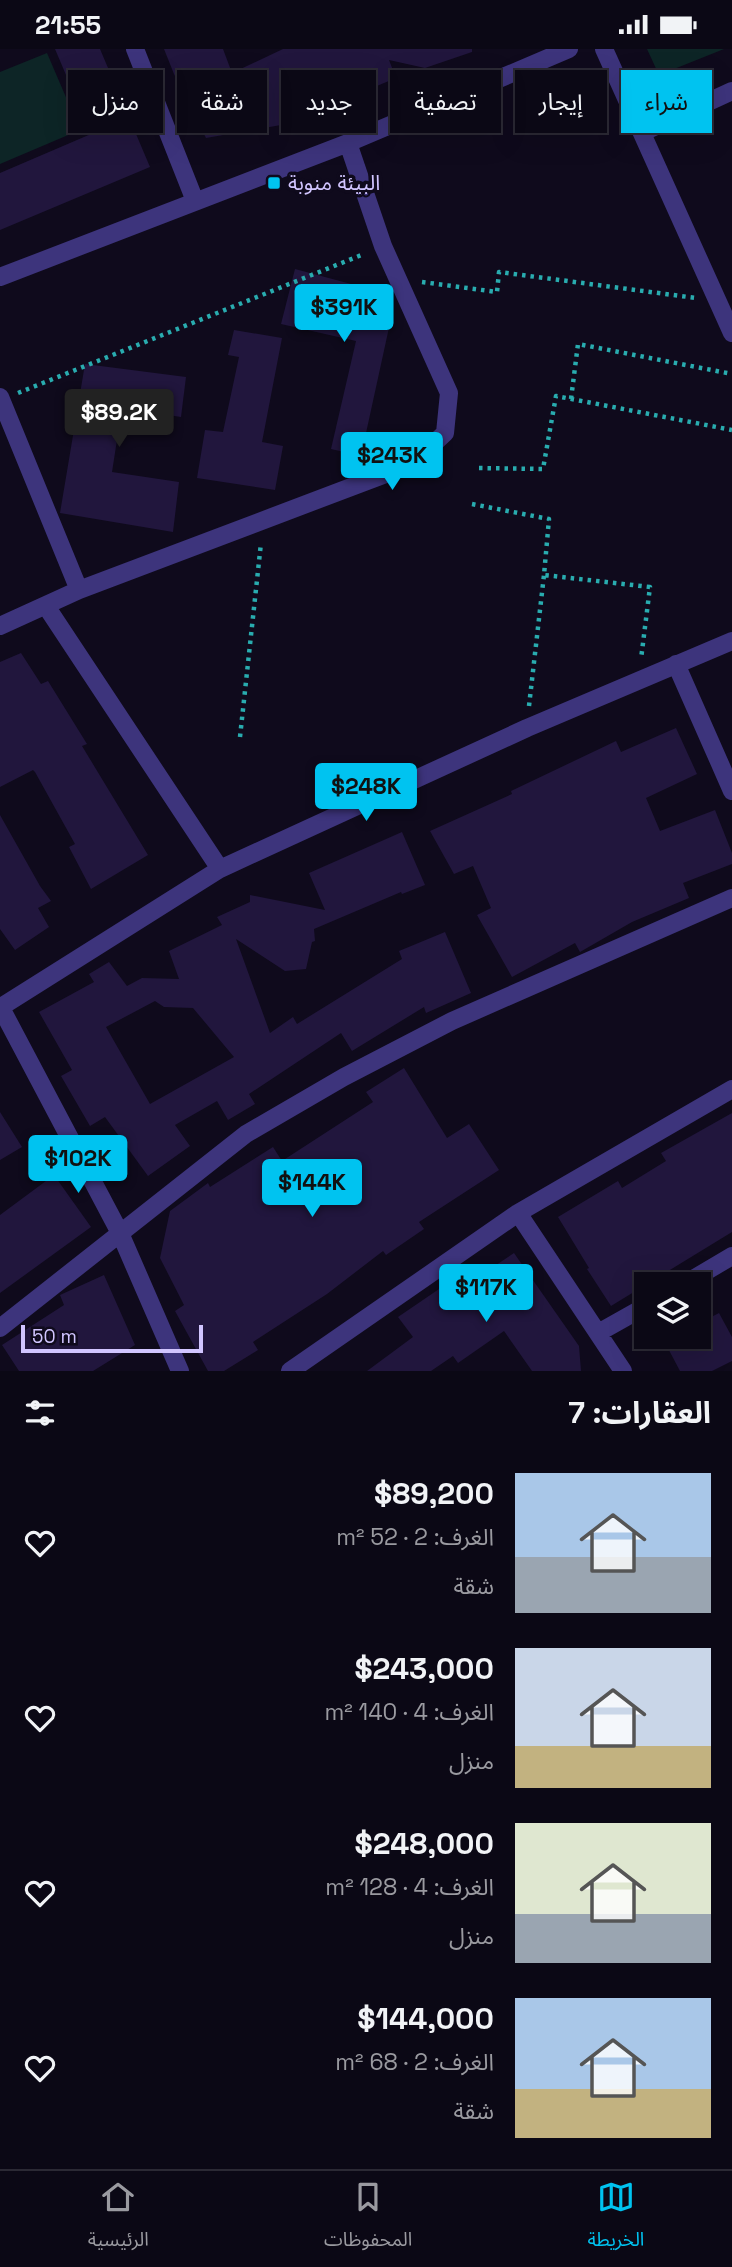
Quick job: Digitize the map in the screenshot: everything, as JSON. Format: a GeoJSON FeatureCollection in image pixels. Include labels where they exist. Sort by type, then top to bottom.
{"type":"FeatureCollection","features":[{"type":"Feature","properties":{"kind":"street"},"geometry":{"type":"LineString","coordinates":[[135,49],[195,201]]}},
{"type":"Feature","properties":{"kind":"street"},"geometry":{"type":"LineString","coordinates":[[0,277],[348,143],[569,49]]}},
{"type":"Feature","properties":{"kind":"street"},"geometry":{"type":"LineString","coordinates":[[604,49],[621,85]]}},
{"type":"Feature","properties":{"kind":"street"},"geometry":{"type":"LineString","coordinates":[[712,101],[732,92]]}},
{"type":"Feature","properties":{"kind":"street"},"geometry":{"type":"LineString","coordinates":[[643,133],[732,333]]}},
{"type":"Feature","properties":{"kind":"street"},"geometry":{"type":"LineString","coordinates":[[0,626],[79,590],[412,464],[445,433],[449,393],[383,246],[348,143]]}},
{"type":"Feature","properties":{"kind":"street"},"geometry":{"type":"LineString","coordinates":[[0,398],[79,590]]}},
{"type":"Feature","properties":{"kind":"street"},"geometry":{"type":"LineString","coordinates":[[46,606],[219,869]]}},
{"type":"Feature","properties":{"kind":"street"},"geometry":{"type":"LineString","coordinates":[[180,1371],[120,1233],[0,1007],[219,869],[527,727],[732,641]]}},
{"type":"Feature","properties":{"kind":"street"},"geometry":{"type":"LineString","coordinates":[[676,664],[732,791]]}},
{"type":"Feature","properties":{"kind":"street"},"geometry":{"type":"LineString","coordinates":[[0,1328],[246,1134],[344,1077],[452,1021],[732,898]]}},
{"type":"Feature","properties":{"kind":"street"},"geometry":{"type":"LineString","coordinates":[[290,1371],[518,1213],[732,1089]]}},
{"type":"Feature","properties":{"kind":"street"},"geometry":{"type":"LineString","coordinates":[[518,1213],[623,1371]]}},
{"type":"Feature","properties":{"kind":"street"},"geometry":{"type":"LineString","coordinates":[[705,1272],[732,1256]]}},
{"type":"Feature","properties":{"kind":"street"},"geometry":{"type":"LineString","coordinates":[[598,1333],[634,1313]]}},
{"type":"Feature","properties":{"kind":"path"},"geometry":{"type":"LineString","coordinates":[[0,398],[383,246]]}},
{"type":"Feature","properties":{"kind":"path"},"geometry":{"type":"LineString","coordinates":[[398,278],[497,292],[499,272],[718,301]]}},
{"type":"Feature","properties":{"kind":"path"},"geometry":{"type":"LineString","coordinates":[[571,399],[578,344],[732,374]]}},
{"type":"Feature","properties":{"kind":"path"},"geometry":{"type":"LineString","coordinates":[[479,468],[542,468],[556,396],[732,430]]}},
{"type":"Feature","properties":{"kind":"path"},"geometry":{"type":"LineString","coordinates":[[472,504],[549,519],[527,727]]}},
{"type":"Feature","properties":{"kind":"path"},"geometry":{"type":"LineString","coordinates":[[240,737],[264,521]]}},
{"type":"Feature","properties":{"kind":"path"},"geometry":{"type":"LineString","coordinates":[[544,575],[650,587],[638,680]]}},
{"type":"Feature","properties":{"kind":"green space"},"geometry":{"type":"Polygon","coordinates":[[[647,49],[724,49],[672,70],[657,70],[647,49]]]}},
{"type":"Feature","properties":{"kind":"green space"},"geometry":{"type":"Polygon","coordinates":[[[47,53],[68,102],[68,133],[73,133],[0,164],[0,72],[47,53]]]}},
{"type":"Feature","properties":{"kind":"building"},"geometry":{"type":"Polygon","coordinates":[[[55,49],[100,49],[109,70],[68,70],[68,80],[55,49]]]}},
{"type":"Feature","properties":{"kind":"building"},"geometry":{"type":"Polygon","coordinates":[[[164,49],[223,49],[231,70],[177,70],[177,80],[164,49]]]}},
{"type":"Feature","properties":{"kind":"building"},"geometry":{"type":"Polygon","coordinates":[[[283,49],[472,49],[472,52],[425,68],[389,60],[393,70],[390,70],[390,80],[376,86],[376,70],[281,70],[281,125],[267,127],[267,70],[238,70],[283,49]]]}},
{"type":"Feature","properties":{"kind":"building"},"geometry":{"type":"Polygon","coordinates":[[[136,133],[150,167],[0,230],[0,173],[91,134],[136,133]]]}},
{"type":"Feature","properties":{"kind":"building"},"geometry":{"type":"Polygon","coordinates":[[[204,133],[235,133],[206,138],[204,133]]]}},
{"type":"Feature","properties":{"kind":"building"},"geometry":{"type":"Polygon","coordinates":[[[295,269],[381,292],[375,319],[390,323],[361,456],[331,449],[356,341],[281,324],[295,269]]]}},
{"type":"Feature","properties":{"kind":"building"},"geometry":{"type":"Polygon","coordinates":[[[234,330],[282,338],[262,442],[283,446],[275,490],[197,478],[205,430],[223,432],[239,357],[228,355],[234,330]]]}},
{"type":"Feature","properties":{"kind":"building"},"geometry":{"type":"Polygon","coordinates":[[[85,364],[186,377],[181,417],[122,408],[112,472],[179,482],[173,532],[60,513],[85,364]]]}},
{"type":"Feature","properties":{"kind":"building"},"geometry":{"type":"Polygon","coordinates":[[[21,653],[41,684],[48,681],[87,744],[82,746],[148,855],[91,889],[69,847],[75,844],[35,772],[33,770],[0,787],[0,662],[21,653]]]}},
{"type":"Feature","properties":{"kind":"building"},"geometry":{"type":"Polygon","coordinates":[[[676,728],[697,774],[646,798],[660,831],[715,810],[732,853],[732,864],[683,883],[689,898],[632,922],[580,952],[575,943],[512,977],[477,915],[491,908],[473,866],[454,874],[430,831],[512,794],[511,791],[616,741],[621,752],[676,728]]]}},
{"type":"Feature","properties":{"kind":"building"},"geometry":{"type":"Polygon","coordinates":[[[0,815],[51,901],[38,908],[49,927],[15,950],[0,929],[0,815]]]}},
{"type":"Feature","properties":{"kind":"building"},"geometry":{"type":"Polygon","coordinates":[[[402,832],[425,885],[402,894],[401,892],[314,929],[315,941],[312,942],[306,969],[285,971],[236,939],[270,1033],[293,1017],[297,1024],[402,959],[399,951],[445,932],[471,993],[426,1013],[424,1007],[352,1051],[341,1033],[249,1094],[255,1104],[228,1120],[217,1101],[175,1125],[190,1146],[148,1176],[105,1117],[90,1126],[61,1076],[72,1070],[39,1012],[94,982],[89,974],[109,962],[127,986],[142,978],[179,979],[169,951],[222,925],[217,917],[250,902],[250,895],[325,910],[309,873],[402,832]],[[155,1001],[106,1027],[150,1104],[234,1057],[193,1008],[164,1007],[155,1001]]]}},
{"type":"Feature","properties":{"kind":"building"},"geometry":{"type":"Polygon","coordinates":[[[404,1068],[447,1138],[469,1124],[499,1170],[419,1222],[424,1229],[386,1255],[383,1251],[327,1294],[253,1342],[258,1350],[224,1371],[208,1371],[175,1311],[184,1305],[160,1258],[170,1211],[208,1183],[210,1187],[273,1147],[282,1161],[373,1102],[366,1092],[404,1068]]]}},
{"type":"Feature","properties":{"kind":"building"},"geometry":{"type":"Polygon","coordinates":[[[0,1112],[22,1147],[0,1160],[0,1112]]]}},
{"type":"Feature","properties":{"kind":"building"},"geometry":{"type":"Polygon","coordinates":[[[732,1113],[732,1232],[667,1272],[634,1272],[634,1292],[611,1306],[558,1217],[618,1181],[622,1188],[666,1161],[661,1153],[732,1113]]]}},
{"type":"Feature","properties":{"kind":"building"},"geometry":{"type":"Polygon","coordinates":[[[54,1175],[91,1227],[0,1293],[0,1215],[54,1175]]]}},
{"type":"Feature","properties":{"kind":"building"},"geometry":{"type":"Polygon","coordinates":[[[514,1253],[579,1346],[581,1371],[532,1371],[504,1331],[458,1363],[453,1356],[431,1371],[367,1371],[413,1337],[398,1317],[442,1287],[448,1297],[514,1253]]]}},
{"type":"Feature","properties":{"kind":"building"},"geometry":{"type":"Polygon","coordinates":[[[104,1275],[135,1345],[93,1371],[19,1371],[2,1345],[64,1305],[60,1295],[104,1275]]]}},
{"type":"Feature","properties":{"kind":"building"},"geometry":{"type":"Polygon","coordinates":[[[719,1313],[732,1337],[732,1361],[712,1371],[680,1371],[668,1349],[711,1349],[711,1317],[719,1313]]]}},
{"type":"Feature","properties":{"kind":"place","name":"البيئة منوبة"},"geometry":{"type":"Point","coordinates":[274,183]}}]}
